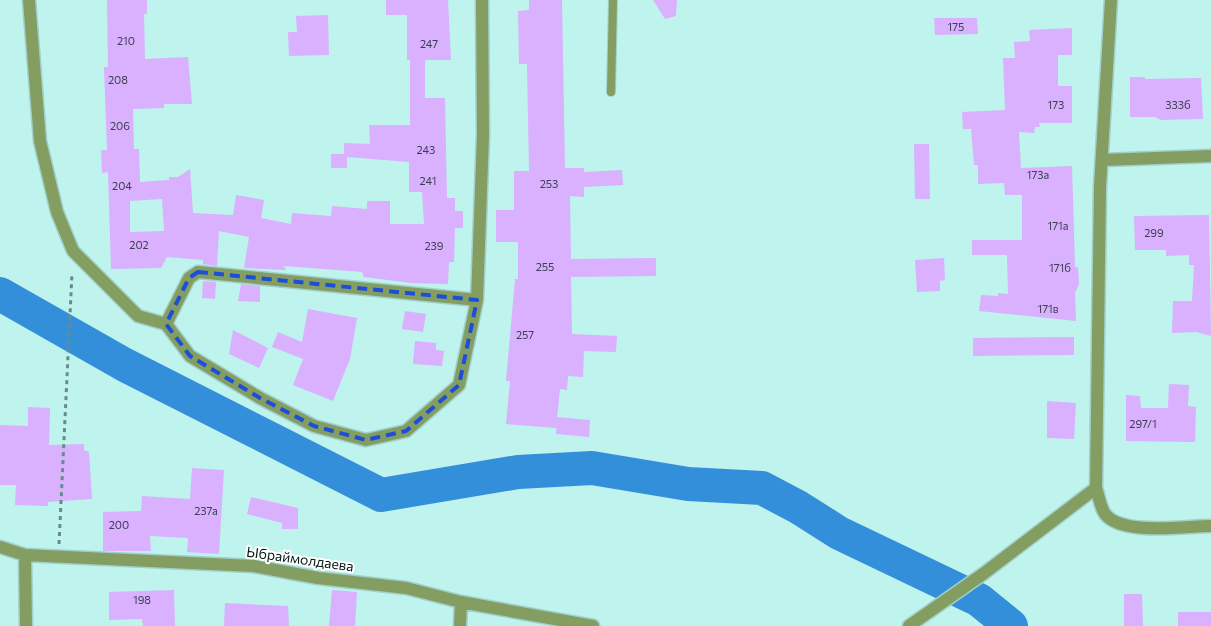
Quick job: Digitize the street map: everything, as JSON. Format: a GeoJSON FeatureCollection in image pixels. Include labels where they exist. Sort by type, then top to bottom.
{"type":"FeatureCollection","features":[{"type":"Feature","properties":{"kind":"street"},"geometry":{"type":"LineString","coordinates":[[29,0],[40,141],[57,212],[73,251],[138,316],[166,324],[190,356],[260,398],[314,426],[366,440],[406,431],[459,385],[477,300],[484,135],[482,0]]}},
{"type":"Feature","properties":{"kind":"street"},"geometry":{"type":"LineString","coordinates":[[1111,0],[1103,160],[1096,488],[1104,513],[1117,524],[1133,527],[1211,526]]}},
{"type":"Feature","properties":{"kind":"street"},"geometry":{"type":"LineString","coordinates":[[1103,160],[1211,156]]}},
{"type":"Feature","properties":{"kind":"street"},"geometry":{"type":"LineString","coordinates":[[166,324],[189,278],[198,272],[477,300]]}},
{"type":"Feature","properties":{"kind":"street"},"geometry":{"type":"LineString","coordinates":[[909,626],[983,574],[1096,488]]}},
{"type":"Feature","properties":{"kind":"street","name":"Ыбраймолдаева"},"geometry":{"type":"LineString","coordinates":[[0,547],[25,555],[253,566],[318,578],[406,588],[461,602],[593,626]]}},
{"type":"Feature","properties":{"kind":"street"},"geometry":{"type":"LineString","coordinates":[[25,555],[26,626]]}},
{"type":"Feature","properties":{"kind":"street"},"geometry":{"type":"LineString","coordinates":[[460,626],[461,602]]}},
{"type":"Feature","properties":{"kind":"lane"},"geometry":{"type":"LineString","coordinates":[[611,92],[613,0]]}},
{"type":"Feature","properties":{"kind":"path"},"geometry":{"type":"LineString","coordinates":[[58,557],[71,333],[73,251]]}},
{"type":"Feature","properties":{"kind":"highlighted area"},"geometry":{"type":"Polygon","coordinates":[[[198,272],[477,300],[459,385],[406,431],[366,440],[314,426],[260,398],[190,356],[166,324],[189,278],[198,272]]]}},
{"type":"Feature","properties":{"kind":"building"},"geometry":{"type":"Polygon","coordinates":[[[107,0],[147,0],[147,14],[144,14],[145,59],[188,57],[192,104],[164,104],[164,108],[133,109],[134,149],[139,149],[140,182],[169,180],[169,177],[178,177],[190,169],[193,213],[233,215],[236,195],[264,200],[261,218],[291,224],[292,213],[331,216],[332,206],[367,209],[367,201],[390,201],[390,224],[424,224],[422,192],[409,192],[409,162],[347,157],[347,168],[331,168],[331,154],[344,154],[344,143],[370,144],[369,125],[410,125],[410,60],[407,60],[407,15],[386,15],[386,0],[448,0],[451,60],[425,60],[425,98],[445,98],[447,198],[455,198],[455,211],[463,211],[463,228],[455,228],[454,262],[449,262],[448,284],[411,283],[364,277],[362,272],[284,266],[286,270],[244,268],[249,237],[219,231],[217,266],[203,264],[203,260],[167,257],[161,268],[111,269],[108,172],[102,173],[101,150],[107,150],[104,67],[108,67],[107,0]],[[162,199],[130,201],[130,232],[164,231],[162,199]]]}},
{"type":"Feature","properties":{"kind":"building"},"geometry":{"type":"Polygon","coordinates":[[[529,0],[562,0],[565,168],[584,168],[584,172],[622,170],[623,185],[584,187],[584,197],[570,196],[571,259],[656,258],[656,276],[571,277],[572,334],[617,336],[616,352],[584,351],[583,377],[568,376],[567,390],[560,389],[556,428],[506,424],[510,381],[506,381],[515,279],[518,279],[518,242],[496,242],[496,210],[514,210],[514,171],[529,171],[527,64],[519,64],[518,11],[529,10],[529,0]]]}},
{"type":"Feature","properties":{"kind":"building"},"geometry":{"type":"Polygon","coordinates":[[[653,0],[677,0],[676,16],[665,19],[653,0]]]}},
{"type":"Feature","properties":{"kind":"building"},"geometry":{"type":"Polygon","coordinates":[[[328,15],[329,55],[289,56],[288,32],[297,32],[296,16],[328,15]]]}},
{"type":"Feature","properties":{"kind":"building"},"geometry":{"type":"Polygon","coordinates":[[[934,18],[977,18],[978,34],[935,35],[934,18]]]}},
{"type":"Feature","properties":{"kind":"building"},"geometry":{"type":"Polygon","coordinates":[[[1072,28],[1072,55],[1058,55],[1058,86],[1072,86],[1072,123],[1039,123],[1040,127],[1035,127],[1034,133],[1019,132],[1021,168],[1072,166],[1075,267],[1078,267],[1079,284],[1075,293],[1076,321],[979,311],[981,295],[998,296],[998,293],[1008,294],[1007,255],[972,255],[972,240],[1022,240],[1022,195],[1005,195],[1004,183],[978,184],[978,165],[974,165],[971,129],[963,129],[962,112],[1005,110],[1003,58],[1015,58],[1014,42],[1030,41],[1029,30],[1072,28]]]}},
{"type":"Feature","properties":{"kind":"building"},"geometry":{"type":"Polygon","coordinates":[[[1130,77],[1145,77],[1145,79],[1201,78],[1203,119],[1161,120],[1155,117],[1130,117],[1130,77]]]}},
{"type":"Feature","properties":{"kind":"building"},"geometry":{"type":"Polygon","coordinates":[[[914,144],[929,144],[930,199],[915,199],[914,144]]]}},
{"type":"Feature","properties":{"kind":"building"},"geometry":{"type":"Polygon","coordinates":[[[1209,215],[1211,336],[1196,332],[1172,333],[1173,301],[1192,301],[1194,265],[1189,265],[1189,255],[1166,256],[1166,250],[1135,250],[1134,216],[1209,215]]]}},
{"type":"Feature","properties":{"kind":"building"},"geometry":{"type":"Polygon","coordinates":[[[944,258],[945,280],[940,281],[940,291],[917,292],[915,260],[944,258]]]}},
{"type":"Feature","properties":{"kind":"building"},"geometry":{"type":"Polygon","coordinates":[[[203,281],[216,282],[215,299],[202,298],[203,281]]]}},
{"type":"Feature","properties":{"kind":"building"},"geometry":{"type":"Polygon","coordinates":[[[241,284],[260,286],[260,302],[238,301],[241,284]]]}},
{"type":"Feature","properties":{"kind":"building"},"geometry":{"type":"Polygon","coordinates":[[[308,309],[357,318],[350,359],[333,401],[293,385],[303,359],[272,347],[278,332],[302,342],[308,309]]]}},
{"type":"Feature","properties":{"kind":"building"},"geometry":{"type":"Polygon","coordinates":[[[405,311],[426,314],[423,332],[402,329],[405,311]]]}},
{"type":"Feature","properties":{"kind":"building"},"geometry":{"type":"Polygon","coordinates":[[[233,330],[268,348],[259,368],[229,354],[233,330]]]}},
{"type":"Feature","properties":{"kind":"building"},"geometry":{"type":"Polygon","coordinates":[[[1074,337],[1074,355],[973,356],[973,338],[1074,337]]]}},
{"type":"Feature","properties":{"kind":"building"},"geometry":{"type":"Polygon","coordinates":[[[415,341],[436,343],[436,350],[444,351],[442,366],[413,364],[415,341]]]}},
{"type":"Feature","properties":{"kind":"building"},"geometry":{"type":"Polygon","coordinates":[[[1169,384],[1189,385],[1188,406],[1196,407],[1195,442],[1126,441],[1126,395],[1140,396],[1141,408],[1168,408],[1169,384]]]}},
{"type":"Feature","properties":{"kind":"building"},"geometry":{"type":"Polygon","coordinates":[[[1047,401],[1076,403],[1074,439],[1047,438],[1047,401]]]}},
{"type":"Feature","properties":{"kind":"building"},"geometry":{"type":"Polygon","coordinates":[[[28,407],[50,408],[49,445],[84,444],[84,450],[89,452],[92,499],[48,502],[48,506],[15,505],[16,485],[0,485],[0,425],[28,426],[28,407]]]}},
{"type":"Feature","properties":{"kind":"building"},"geometry":{"type":"Polygon","coordinates":[[[557,417],[590,420],[589,437],[556,434],[557,417]]]}},
{"type":"Feature","properties":{"kind":"building"},"geometry":{"type":"Polygon","coordinates":[[[192,468],[224,470],[219,554],[187,552],[188,538],[150,536],[151,551],[103,551],[103,512],[141,511],[142,496],[190,499],[192,468]]]}},
{"type":"Feature","properties":{"kind":"building"},"geometry":{"type":"Polygon","coordinates":[[[251,497],[298,508],[298,529],[282,529],[282,523],[247,514],[251,497]]]}},
{"type":"Feature","properties":{"kind":"building"},"geometry":{"type":"Polygon","coordinates":[[[174,590],[175,626],[143,626],[142,619],[109,620],[109,592],[174,590]]]}},
{"type":"Feature","properties":{"kind":"building"},"geometry":{"type":"Polygon","coordinates":[[[332,590],[357,592],[355,626],[329,626],[332,590]]]}},
{"type":"Feature","properties":{"kind":"building"},"geometry":{"type":"Polygon","coordinates":[[[1124,594],[1142,594],[1143,626],[1124,626],[1124,594]]]}},
{"type":"Feature","properties":{"kind":"building"},"geometry":{"type":"Polygon","coordinates":[[[225,603],[288,606],[289,626],[224,626],[225,603]]]}},
{"type":"Feature","properties":{"kind":"building"},"geometry":{"type":"Polygon","coordinates":[[[1178,612],[1211,612],[1211,626],[1178,626],[1178,612]]]}},
{"type":"Feature","properties":{"kind":"waterway"},"geometry":{"type":"LineString","coordinates":[[0,294],[125,365],[381,495],[518,472],[592,468],[688,484],[762,488],[798,507],[839,533],[979,600],[1011,626]]}}]}
